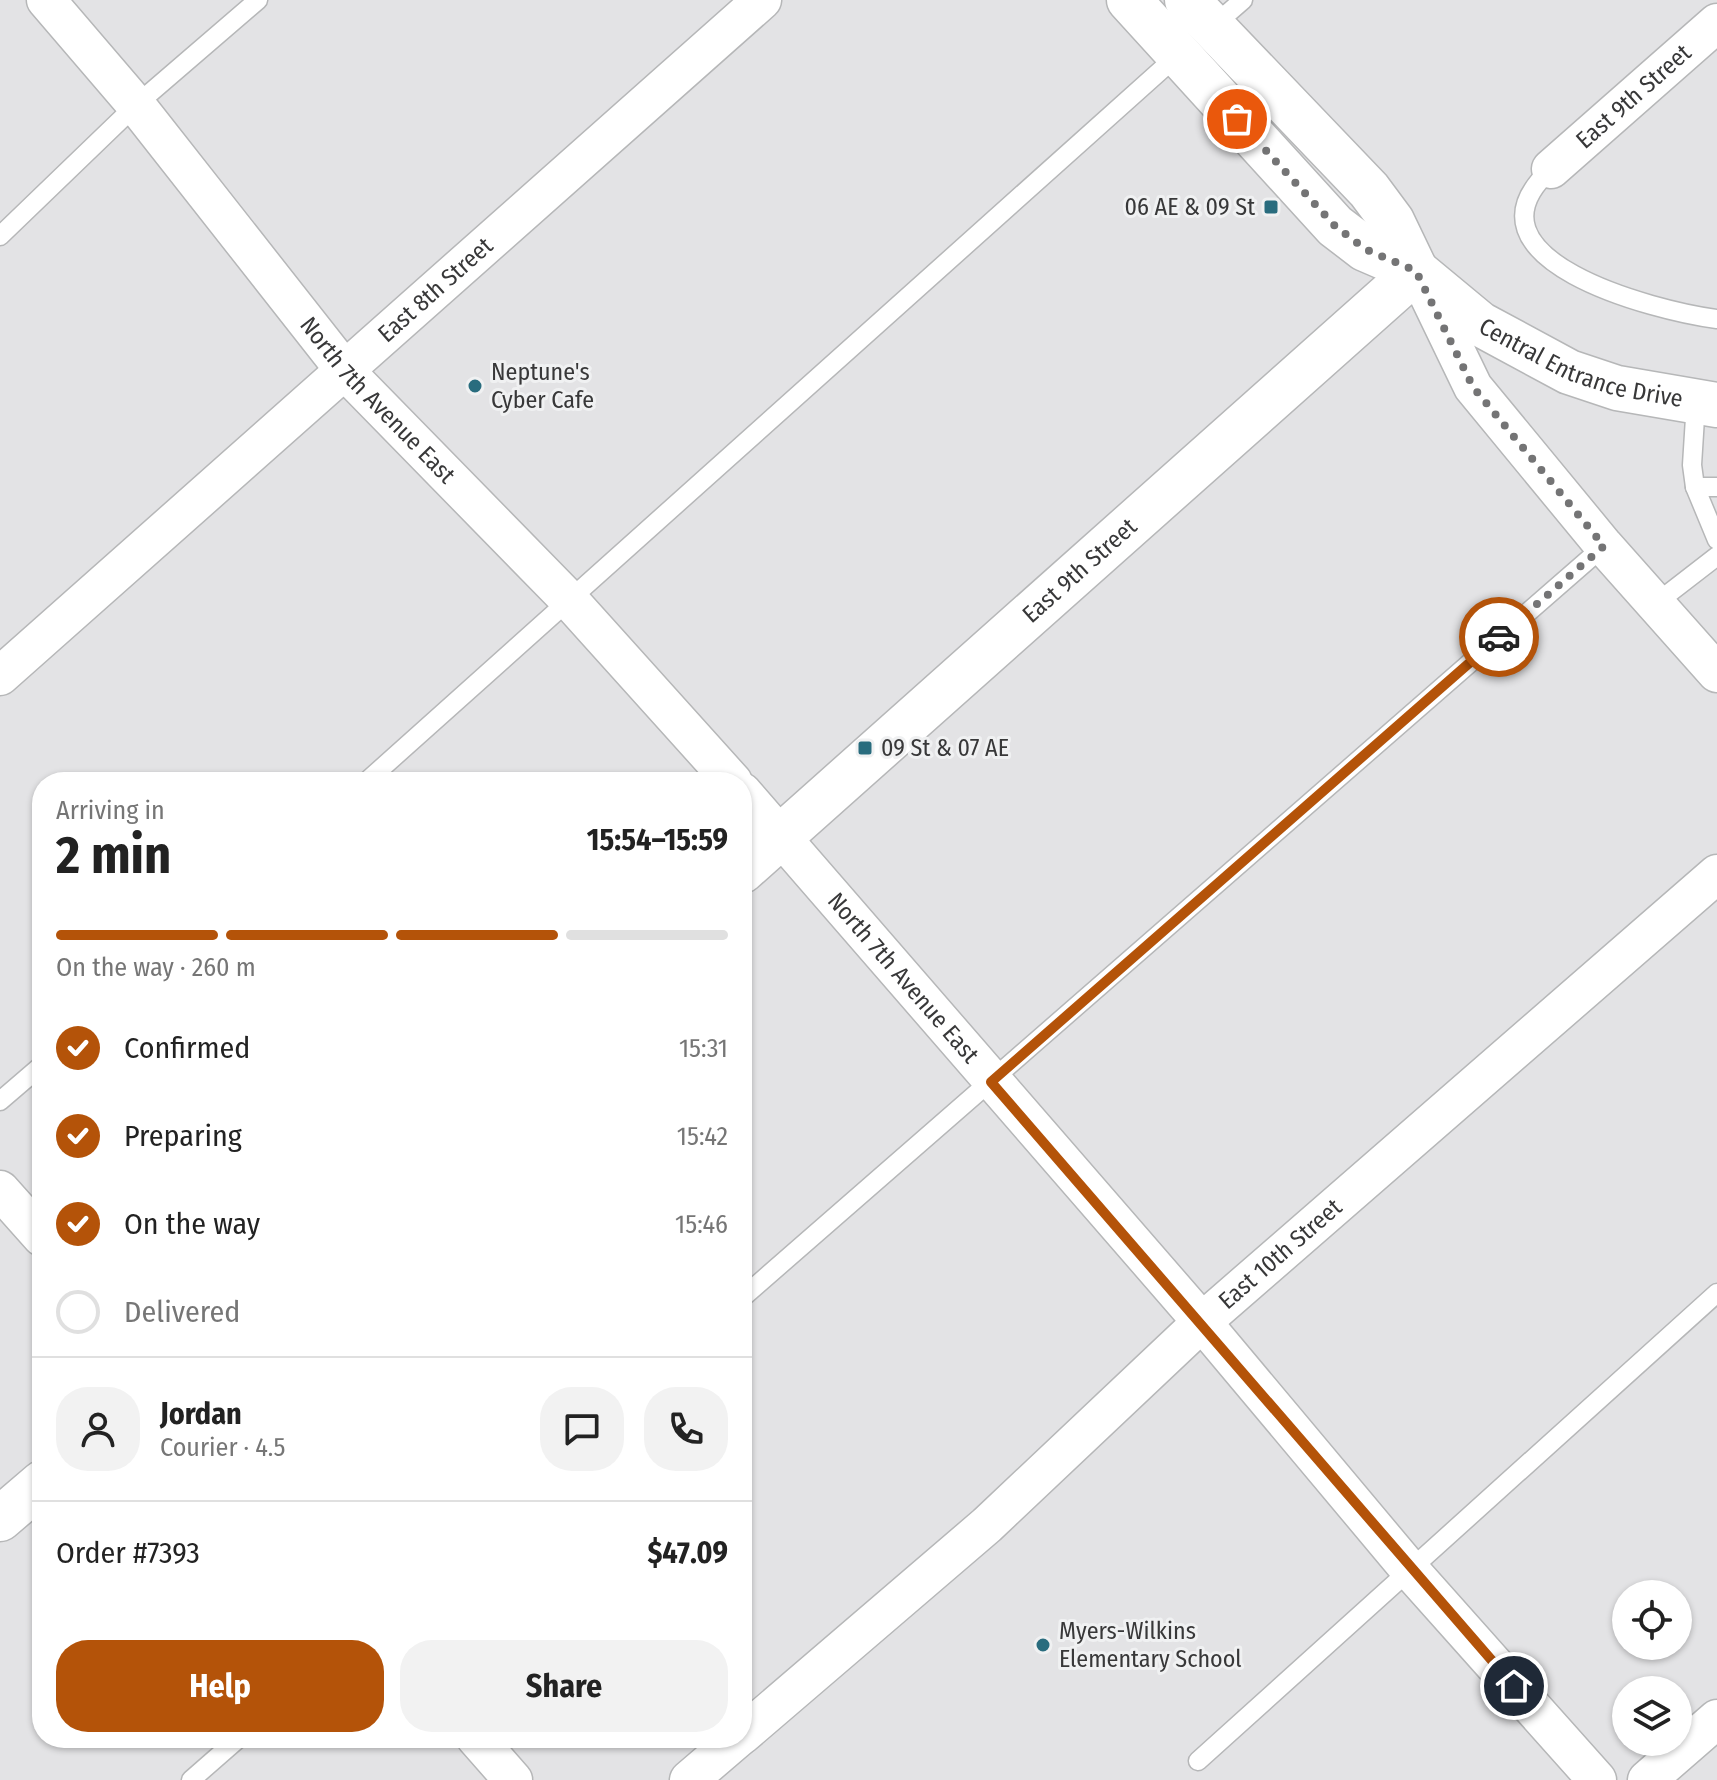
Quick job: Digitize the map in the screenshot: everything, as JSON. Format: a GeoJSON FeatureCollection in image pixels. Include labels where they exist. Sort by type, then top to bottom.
{"type":"FeatureCollection","features":[{"type":"Feature","properties":{"kind":"main road"},"geometry":{"type":"LineString","coordinates":[[1129,0],[1335,226],[1365,249],[1416,271]]}},
{"type":"Feature","properties":{"kind":"main road"},"geometry":{"type":"LineString","coordinates":[[1214,9],[1369,190],[1392,221],[1416,271]]}},
{"type":"Feature","properties":{"kind":"main road","name":"Central Entrance Drive"},"geometry":{"type":"LineString","coordinates":[[1416,271],[1480,324],[1569,372],[1617,388],[1706,404]]}},
{"type":"Feature","properties":{"kind":"main road","name":"East 9th Street"},"geometry":{"type":"LineString","coordinates":[[752,862],[1416,271]]}},
{"type":"Feature","properties":{"kind":"main road"},"geometry":{"type":"LineString","coordinates":[[0,1519],[32,1492]]}},
{"type":"Feature","properties":{"kind":"street","name":"North 7th Avenue East"},"geometry":{"type":"LineString","coordinates":[[46,0],[136,105],[346,372],[571,602],[724,772]]}},
{"type":"Feature","properties":{"kind":"street","name":"East 8th Street"},"geometry":{"type":"LineString","coordinates":[[0,676],[762,0]]}},
{"type":"Feature","properties":{"kind":"street","name":"East 9th Street"},"geometry":{"type":"LineString","coordinates":[[1551,169],[1717,23]]}},
{"type":"Feature","properties":{"kind":"street"},"geometry":{"type":"LineString","coordinates":[[1416,271],[1473,387],[1604,546],[1717,673]]}},
{"type":"Feature","properties":{"kind":"street","name":"North 7th Avenue East"},"geometry":{"type":"LineString","coordinates":[[752,803],[1202,1322],[1409,1569],[1597,1780]]}},
{"type":"Feature","properties":{"kind":"street","name":"East 10th Street"},"geometry":{"type":"LineString","coordinates":[[752,1726],[987,1525],[1202,1322],[1717,874]]}},
{"type":"Feature","properties":{"kind":"street"},"geometry":{"type":"LineString","coordinates":[[0,1190],[32,1226]]}},
{"type":"Feature","properties":{"kind":"street"},"geometry":{"type":"LineString","coordinates":[[1647,1780],[1717,1719]]}},
{"type":"Feature","properties":{"kind":"street"},"geometry":{"type":"LineString","coordinates":[[485,1748],[513,1780]]}},
{"type":"Feature","properties":{"kind":"street","name":"East 10th Street"},"geometry":{"type":"LineString","coordinates":[[689,1780],[726,1748]]}},
{"type":"Feature","properties":{"kind":"lane"},"geometry":{"type":"LineString","coordinates":[[0,236],[136,105],[258,0]]}},
{"type":"Feature","properties":{"kind":"lane"},"geometry":{"type":"LineString","coordinates":[[377,772],[571,602],[1179,54]]}},
{"type":"Feature","properties":{"kind":"lane"},"geometry":{"type":"LineString","coordinates":[[1551,169],[1535,183],[1523,207],[1524,225],[1545,254],[1582,279],[1624,298],[1678,313],[1717,319]]}},
{"type":"Feature","properties":{"kind":"lane"},"geometry":{"type":"LineString","coordinates":[[1706,404],[1692,465],[1695,487],[1717,540]]}},
{"type":"Feature","properties":{"kind":"lane"},"geometry":{"type":"LineString","coordinates":[[1695,487],[1717,487]]}},
{"type":"Feature","properties":{"kind":"lane"},"geometry":{"type":"LineString","coordinates":[[752,1289],[1604,546]]}},
{"type":"Feature","properties":{"kind":"lane"},"geometry":{"type":"LineString","coordinates":[[1655,604],[1717,556]]}},
{"type":"Feature","properties":{"kind":"lane"},"geometry":{"type":"LineString","coordinates":[[0,1101],[32,1074]]}},
{"type":"Feature","properties":{"kind":"lane"},"geometry":{"type":"LineString","coordinates":[[1198,1761],[1717,1293]]}},
{"type":"Feature","properties":{"kind":"lane"},"geometry":{"type":"LineString","coordinates":[[191,1780],[228,1748]]}},
{"type":"Feature","properties":{"kind":"way so far"},"geometry":{"type":"LineString","coordinates":[[1237,119],[1335,226],[1365,249],[1416,271],[1473,387],[1604,546],[1499,637]]}},
{"type":"Feature","properties":{"kind":"place","name":"06 AE & 09 St"},"geometry":{"type":"Point","coordinates":[1271,207]}},
{"type":"Feature","properties":{"kind":"place","name":"Neptune's Cyber Cafe"},"geometry":{"type":"Point","coordinates":[475,386]}},
{"type":"Feature","properties":{"kind":"place","name":"09 St & 07 AE"},"geometry":{"type":"Point","coordinates":[865,748]}},
{"type":"Feature","properties":{"kind":"place","name":"Myers-Wilkins Elementary School"},"geometry":{"type":"Point","coordinates":[1043,1645]}},
{"type":"Feature","properties":{"kind":"route"},"geometry":{"type":"LineString","coordinates":[[1499,637],[991,1082],[1202,1322],[1409,1569],[1514,1686]]}}]}
